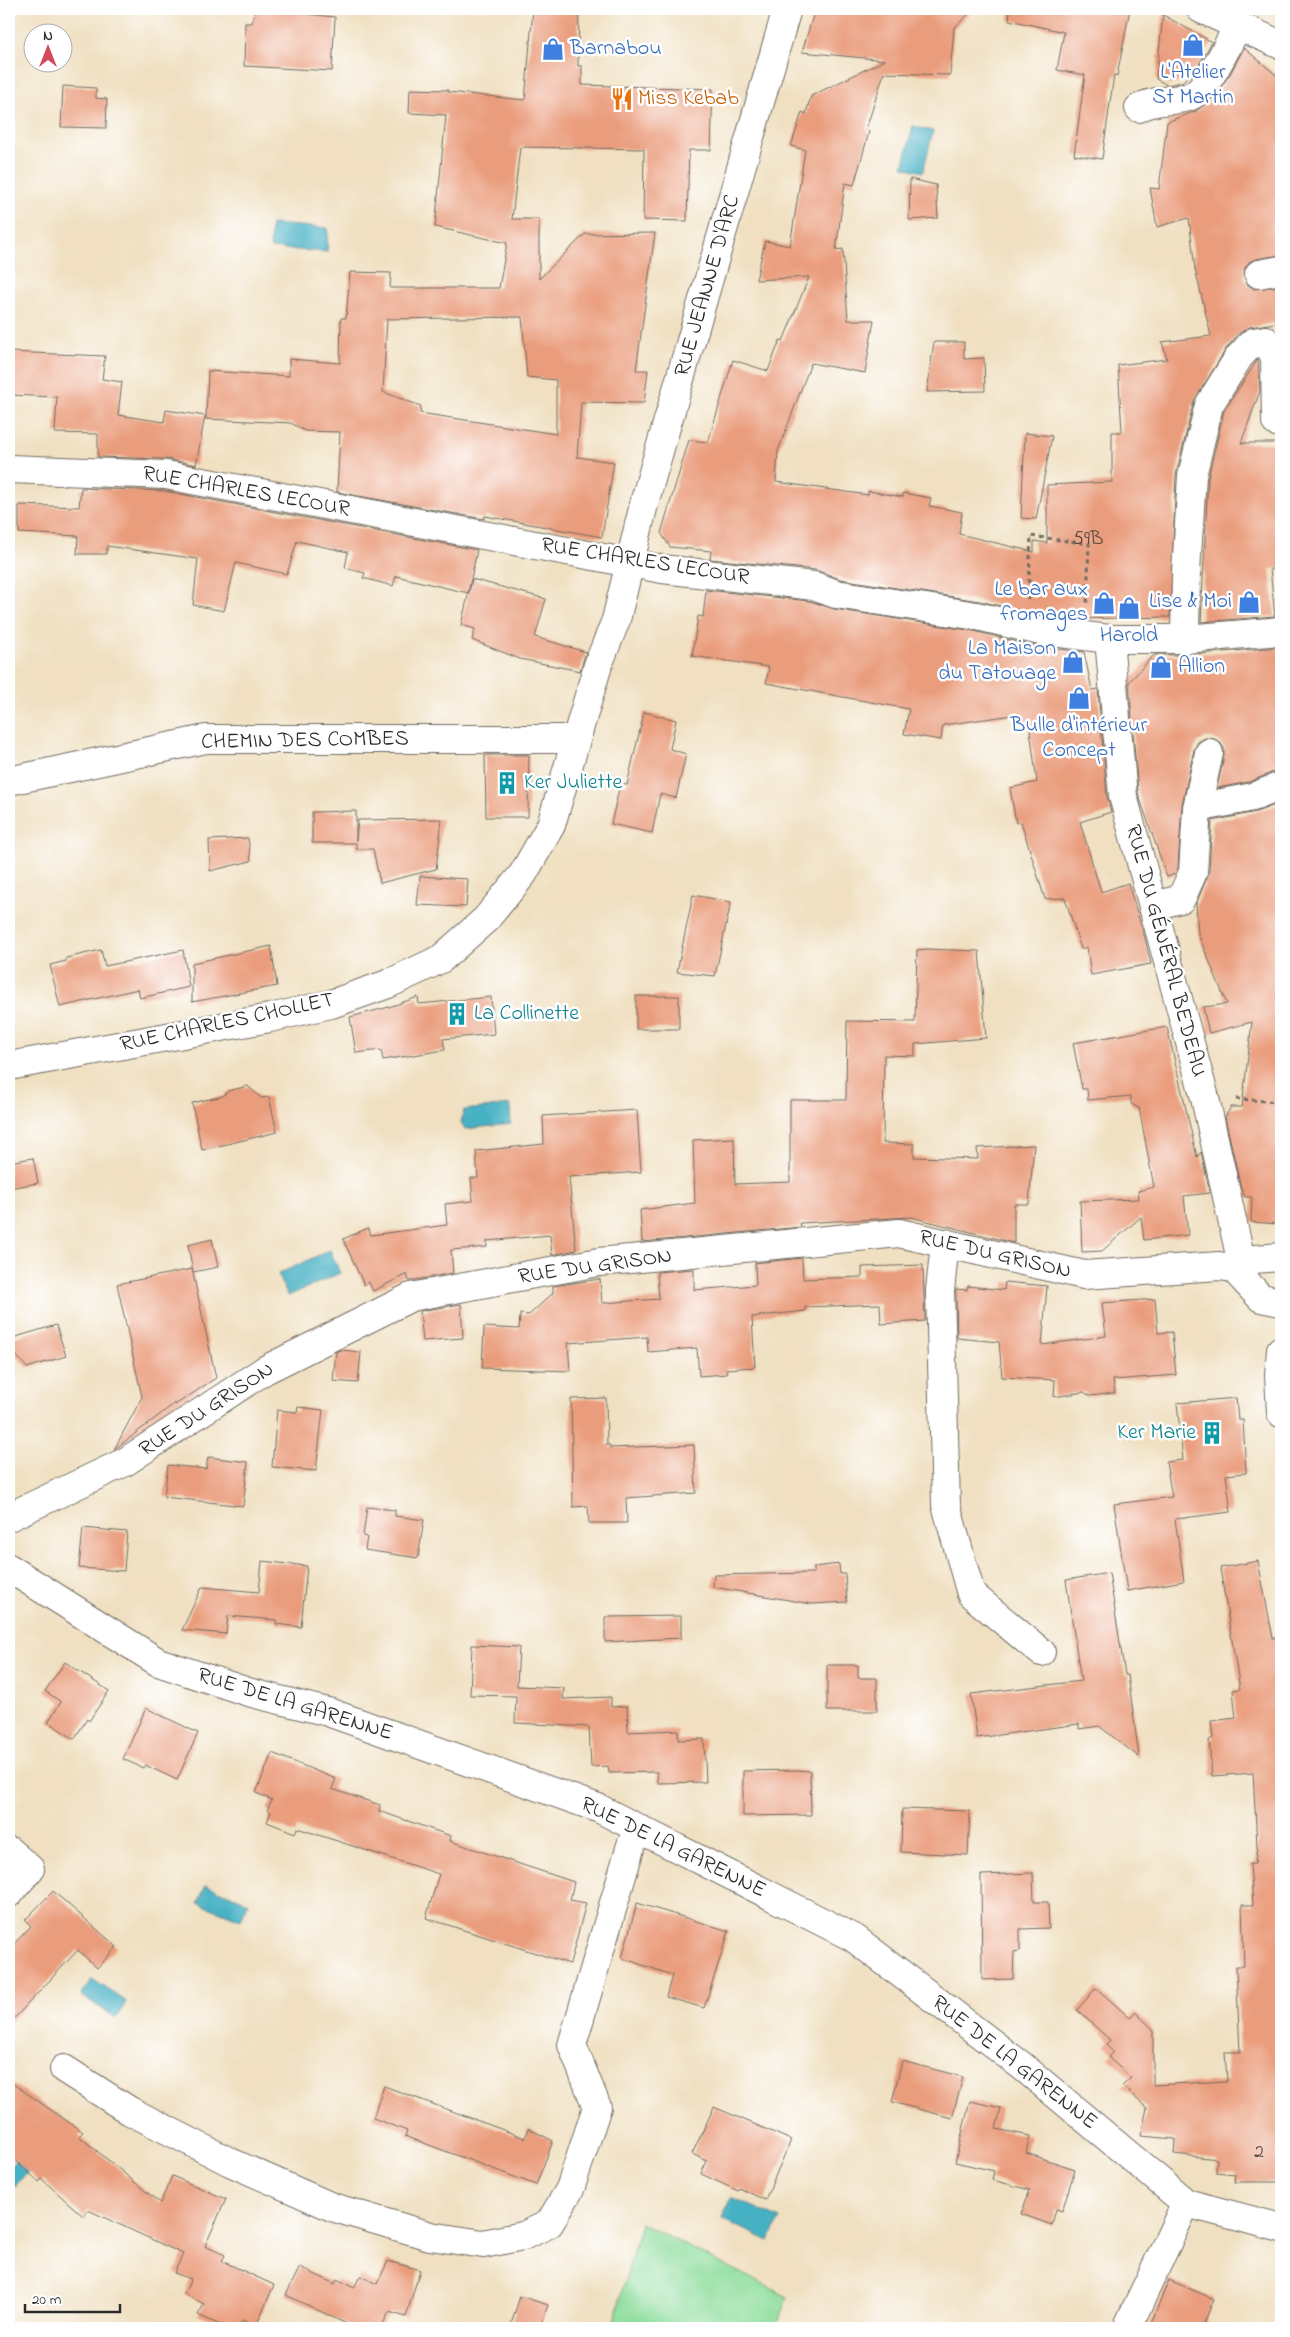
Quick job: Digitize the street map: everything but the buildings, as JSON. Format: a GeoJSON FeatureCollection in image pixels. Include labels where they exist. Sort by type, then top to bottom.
{"type":"FeatureCollection","features":[{"type":"Feature","properties":{"kind":"street","name":"RUE JEANNE D'ARC"},"geometry":{"type":"LineString","coordinates":[[630,563],[645,500],[787,9]]}},
{"type":"Feature","properties":{"kind":"street"},"geometry":{"type":"LineString","coordinates":[[1201,9],[1281,45]]}},
{"type":"Feature","properties":{"kind":"street"},"geometry":{"type":"LineString","coordinates":[[1139,108],[1146,104],[1190,97],[1205,84],[1238,27]]}},
{"type":"Feature","properties":{"kind":"street"},"geometry":{"type":"LineString","coordinates":[[1186,639],[1186,572],[1192,476],[1208,405],[1238,357],[1253,342],[1273,335],[1276,422]]}},
{"type":"Feature","properties":{"kind":"street","name":"RUE CHARLES LECOUR"},"geometry":{"type":"LineString","coordinates":[[9,469],[166,475],[630,563],[672,570],[814,586],[836,594],[977,616],[1036,630],[1108,639],[1186,639],[1281,631]]}},
{"type":"Feature","properties":{"kind":"street","name":"RUE CHARLES CHOLLET"},"geometry":{"type":"LineString","coordinates":[[9,1066],[270,1018],[331,1004],[388,984],[441,959],[486,920],[523,874],[551,825],[598,665],[616,620],[630,563]]}},
{"type":"Feature","properties":{"kind":"street","name":"RUE DU GÉNÉRAL BEDEAU"},"geometry":{"type":"LineString","coordinates":[[1108,639],[1123,796],[1205,1098],[1237,1264]]}},
{"type":"Feature","properties":{"kind":"street","name":"CHEMIN DES COMBES"},"geometry":{"type":"LineString","coordinates":[[9,781],[206,739],[576,739]]}},
{"type":"Feature","properties":{"kind":"street"},"geometry":{"type":"LineString","coordinates":[[1153,906],[1182,899],[1193,872],[1197,808],[1209,753]]}},
{"type":"Feature","properties":{"kind":"street"},"geometry":{"type":"LineString","coordinates":[[1197,808],[1253,797],[1281,786]]}},
{"type":"Feature","properties":{"kind":"street","name":"RUE DU GRISON"},"geometry":{"type":"LineString","coordinates":[[9,1517],[125,1462],[265,1370],[411,1297],[609,1261],[899,1233],[1084,1275],[1219,1266],[1281,1257]]}},
{"type":"Feature","properties":{"kind":"street"},"geometry":{"type":"LineString","coordinates":[[945,1243],[940,1291],[946,1505],[971,1594],[1041,1652]]}},
{"type":"Feature","properties":{"kind":"street"},"geometry":{"type":"LineString","coordinates":[[1237,1264],[1260,1298],[1281,1302]]}},
{"type":"Feature","properties":{"kind":"street"},"geometry":{"type":"LineString","coordinates":[[1280,1398],[1281,1350]]}},
{"type":"Feature","properties":{"kind":"street","name":"RUE DE LA GARENNE"},"geometry":{"type":"LineString","coordinates":[[9,1568],[158,1662],[248,1692],[328,1712],[598,1808],[854,1938],[1022,2066],[1186,2202],[1281,2228]]}},
{"type":"Feature","properties":{"kind":"street"},"geometry":{"type":"LineString","coordinates":[[64,2068],[130,2112],[230,2162],[332,2207],[430,2236],[483,2244],[524,2236],[549,2224],[570,2189],[597,2107],[572,2045],[631,1845],[638,1829]]}},
{"type":"Feature","properties":{"kind":"street"},"geometry":{"type":"LineString","coordinates":[[9,1851],[30,1870],[9,1893]]}},
{"type":"Feature","properties":{"kind":"street"},"geometry":{"type":"LineString","coordinates":[[1127,2328],[1186,2202]]}},
{"type":"Feature","properties":{"kind":"path"},"geometry":{"type":"LineString","coordinates":[[1028,604],[1031,536],[1089,544],[1087,615]]}},
{"type":"Feature","properties":{"kind":"path"},"geometry":{"type":"LineString","coordinates":[[1231,1099],[1281,1102]]}},
{"type":"Feature","properties":{"kind":"green space"},"geometry":{"type":"Polygon","coordinates":[[[641,2223],[788,2297],[776,2328],[612,2328],[641,2223]]]}},
{"type":"Feature","properties":{"kind":"water"},"geometry":{"type":"Polygon","coordinates":[[[913,126],[933,131],[923,172],[903,167],[913,126]]]}},
{"type":"Feature","properties":{"kind":"water"},"geometry":{"type":"Polygon","coordinates":[[[271,224],[328,228],[327,252],[270,248],[271,224]]]}},
{"type":"Feature","properties":{"kind":"water"},"geometry":{"type":"Polygon","coordinates":[[[510,1105],[511,1124],[465,1129],[461,1122],[464,1110],[510,1105]]]}},
{"type":"Feature","properties":{"kind":"water"},"geometry":{"type":"Polygon","coordinates":[[[330,1250],[340,1273],[288,1296],[278,1274],[330,1250]]]}},
{"type":"Feature","properties":{"kind":"water"},"geometry":{"type":"Polygon","coordinates":[[[206,1885],[248,1902],[241,1920],[198,1903],[206,1885]]]}},
{"type":"Feature","properties":{"kind":"water"},"geometry":{"type":"Polygon","coordinates":[[[92,1979],[127,2002],[116,2018],[81,1995],[92,1979]]]}},
{"type":"Feature","properties":{"kind":"water"},"geometry":{"type":"Polygon","coordinates":[[[20,2155],[33,2166],[9,2193],[9,2168],[20,2155]]]}},
{"type":"Feature","properties":{"kind":"water"},"geometry":{"type":"Polygon","coordinates":[[[732,2197],[780,2219],[769,2241],[722,2219],[732,2197]]]}},
{"type":"Feature","properties":{"kind":"place","name":"L'Atelier St Martin"},"geometry":{"type":"Point","coordinates":[1193,45]}},
{"type":"Feature","properties":{"kind":"place","name":"Barnabou"},"geometry":{"type":"Point","coordinates":[553,49]}},
{"type":"Feature","properties":{"kind":"place","name":"Miss Kebab"},"geometry":{"type":"Point","coordinates":[622,99]}},
{"type":"Feature","properties":{"kind":"place","name":"Lise & Moi"},"geometry":{"type":"Point","coordinates":[1249,602]}},
{"type":"Feature","properties":{"kind":"place","name":"Le bar aux fromages"},"geometry":{"type":"Point","coordinates":[1104,603]}},
{"type":"Feature","properties":{"kind":"place","name":"Harold"},"geometry":{"type":"Point","coordinates":[1129,608]}},
{"type":"Feature","properties":{"kind":"place","name":"La Maison du Tatouage"},"geometry":{"type":"Point","coordinates":[1073,662]}},
{"type":"Feature","properties":{"kind":"place","name":"Allion"},"geometry":{"type":"Point","coordinates":[1161,667]}},
{"type":"Feature","properties":{"kind":"place","name":"Bulle d'intérieur Concept"},"geometry":{"type":"Point","coordinates":[1079,698]}},
{"type":"Feature","properties":{"kind":"place","name":"Ker Juliette"},"geometry":{"type":"Point","coordinates":[507,783]}},
{"type":"Feature","properties":{"kind":"place","name":"La Collinette"},"geometry":{"type":"Point","coordinates":[457,1014]}},
{"type":"Feature","properties":{"kind":"place","name":"Ker Marie"},"geometry":{"type":"Point","coordinates":[1212,1433]}}]}
